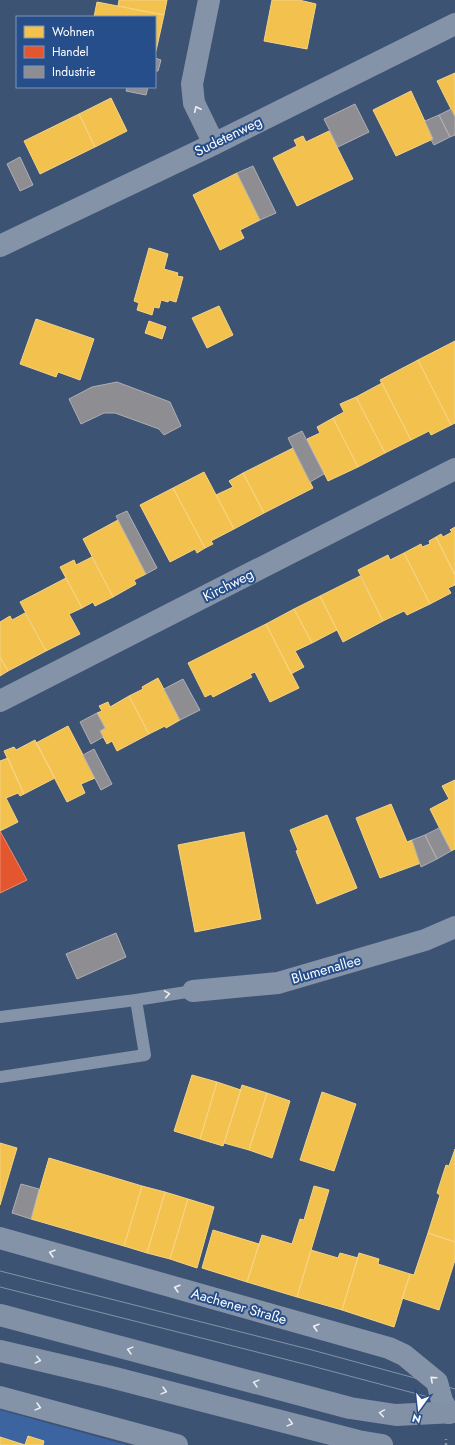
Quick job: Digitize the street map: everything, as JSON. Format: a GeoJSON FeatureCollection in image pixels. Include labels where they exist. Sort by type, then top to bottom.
{"type":"FeatureCollection","features":[{"type":"Feature","properties":{"kind":"main road","name":"Aachener Straße"},"geometry":{"type":"LineString","coordinates":[[0,1315],[350,1408],[396,1415],[452,1413]]}},
{"type":"Feature","properties":{"kind":"main road"},"geometry":{"type":"LineString","coordinates":[[0,1351],[111,1377],[358,1441],[382,1445]]}},
{"type":"Feature","properties":{"kind":"street"},"geometry":{"type":"LineString","coordinates":[[209,0],[192,84],[194,103],[214,144]]}},
{"type":"Feature","properties":{"kind":"street","name":"Sudetenweg"},"geometry":{"type":"LineString","coordinates":[[0,246],[214,144],[455,24]]}},
{"type":"Feature","properties":{"kind":"street","name":"Kirchweg"},"geometry":{"type":"LineString","coordinates":[[0,701],[455,469]]}},
{"type":"Feature","properties":{"kind":"street","name":"Blumenallee"},"geometry":{"type":"LineString","coordinates":[[192,991],[278,983],[425,940],[455,927]]}},
{"type":"Feature","properties":{"kind":"street","name":"Aachener Straße"},"geometry":{"type":"LineString","coordinates":[[0,1238],[390,1348],[404,1355],[437,1382],[442,1401],[452,1413]]}},
{"type":"Feature","properties":{"kind":"street"},"geometry":{"type":"LineString","coordinates":[[0,1397],[177,1445]]}},
{"type":"Feature","properties":{"kind":"lane"},"geometry":{"type":"LineString","coordinates":[[0,1017],[192,991]]}},
{"type":"Feature","properties":{"kind":"lane"},"geometry":{"type":"LineString","coordinates":[[0,1077],[145,1055],[139,999]]}},
{"type":"Feature","properties":{"kind":"shaded area"},"geometry":{"type":"Polygon","coordinates":[[[0,1410],[127,1445],[43,1445],[43,1441],[28,1436],[25,1445],[0,1437],[0,1410]]]}},
{"type":"Feature","properties":{"kind":"building: Wohnen"},"geometry":{"type":"Polygon","coordinates":[[[119,0],[167,0],[164,15],[118,6],[119,0]]]}},
{"type":"Feature","properties":{"kind":"building: Wohnen"},"geometry":{"type":"Polygon","coordinates":[[[272,0],[299,0],[316,4],[307,49],[264,41],[272,0]]]}},
{"type":"Feature","properties":{"kind":"building: Wohnen"},"geometry":{"type":"Polygon","coordinates":[[[97,2],[164,15],[156,51],[156,16],[94,16],[97,2]]]}},
{"type":"Feature","properties":{"kind":"building: Wohnen"},"geometry":{"type":"Polygon","coordinates":[[[455,73],[455,117],[437,81],[455,73]]]}},
{"type":"Feature","properties":{"kind":"building: Wohnen"},"geometry":{"type":"Polygon","coordinates":[[[411,91],[433,139],[396,156],[373,110],[411,91]]]}},
{"type":"Feature","properties":{"kind":"building: Wohnen"},"geometry":{"type":"Polygon","coordinates":[[[111,98],[127,131],[95,147],[79,114],[111,98]]]}},
{"type":"Feature","properties":{"kind":"building: Wohnen"},"geometry":{"type":"Polygon","coordinates":[[[79,114],[95,147],[40,174],[24,141],[79,114]]]}},
{"type":"Feature","properties":{"kind":"building: Wohnen"},"geometry":{"type":"Polygon","coordinates":[[[329,131],[353,179],[297,206],[273,158],[297,146],[294,140],[303,136],[306,142],[329,131]]]}},
{"type":"Feature","properties":{"kind":"building: Wohnen"},"geometry":{"type":"Polygon","coordinates":[[[237,173],[260,220],[240,230],[244,238],[220,250],[193,195],[237,173]]]}},
{"type":"Feature","properties":{"kind":"building: Wohnen"},"geometry":{"type":"Polygon","coordinates":[[[149,248],[168,254],[164,269],[178,273],[177,276],[183,277],[176,302],[161,300],[159,308],[154,307],[152,315],[137,310],[139,303],[134,301],[149,248]]]}},
{"type":"Feature","properties":{"kind":"building: Wohnen"},"geometry":{"type":"Polygon","coordinates":[[[219,306],[233,335],[207,348],[192,318],[219,306]]]}},
{"type":"Feature","properties":{"kind":"building: Wohnen"},"geometry":{"type":"Polygon","coordinates":[[[36,319],[94,339],[80,380],[58,372],[56,377],[20,364],[36,319]]]}},
{"type":"Feature","properties":{"kind":"building: Wohnen"},"geometry":{"type":"Polygon","coordinates":[[[149,321],[166,327],[162,339],[145,333],[149,321]]]}},
{"type":"Feature","properties":{"kind":"building: Wohnen"},"geometry":{"type":"Polygon","coordinates":[[[455,341],[455,423],[451,425],[418,360],[455,341]]]}},
{"type":"Feature","properties":{"kind":"building: Wohnen"},"geometry":{"type":"Polygon","coordinates":[[[418,360],[451,425],[431,435],[429,431],[411,440],[380,380],[418,360]]]}},
{"type":"Feature","properties":{"kind":"building: Wohnen"},"geometry":{"type":"Polygon","coordinates":[[[382,383],[411,440],[385,453],[356,397],[382,383]]]}},
{"type":"Feature","properties":{"kind":"building: Wohnen"},"geometry":{"type":"Polygon","coordinates":[[[356,397],[385,453],[358,467],[333,418],[344,412],[340,404],[356,397]]]}},
{"type":"Feature","properties":{"kind":"building: Wohnen"},"geometry":{"type":"Polygon","coordinates":[[[333,418],[358,467],[328,481],[307,439],[320,433],[317,427],[333,418]]]}},
{"type":"Feature","properties":{"kind":"building: Wohnen"},"geometry":{"type":"Polygon","coordinates":[[[293,448],[313,488],[264,513],[243,473],[293,448]]]}},
{"type":"Feature","properties":{"kind":"building: Wohnen"},"geometry":{"type":"Polygon","coordinates":[[[204,472],[234,529],[211,541],[213,544],[205,548],[173,488],[204,472]]]}},
{"type":"Feature","properties":{"kind":"building: Wohnen"},"geometry":{"type":"Polygon","coordinates":[[[243,473],[264,513],[234,529],[216,495],[233,487],[229,481],[243,473]]]}},
{"type":"Feature","properties":{"kind":"building: Wohnen"},"geometry":{"type":"Polygon","coordinates":[[[173,488],[205,548],[197,553],[195,549],[170,562],[140,505],[173,488]]]}},
{"type":"Feature","properties":{"kind":"building: Wohnen"},"geometry":{"type":"Polygon","coordinates":[[[118,520],[146,574],[134,580],[136,584],[113,597],[83,539],[118,520]]]}},
{"type":"Feature","properties":{"kind":"building: Wohnen"},"geometry":{"type":"Polygon","coordinates":[[[455,527],[455,575],[436,537],[441,534],[443,537],[452,532],[450,530],[455,527]]]}},
{"type":"Feature","properties":{"kind":"building: Wohnen"},"geometry":{"type":"Polygon","coordinates":[[[436,537],[455,575],[455,585],[448,588],[451,593],[430,604],[404,553],[421,544],[422,547],[430,544],[429,541],[436,537]]]}},
{"type":"Feature","properties":{"kind":"building: Wohnen"},"geometry":{"type":"Polygon","coordinates":[[[404,553],[430,604],[407,615],[404,611],[383,621],[358,570],[388,555],[390,560],[404,553]]]}},
{"type":"Feature","properties":{"kind":"building: Wohnen"},"geometry":{"type":"Polygon","coordinates":[[[92,557],[113,597],[95,606],[93,602],[82,608],[60,567],[74,560],[76,565],[92,557]]]}},
{"type":"Feature","properties":{"kind":"building: Wohnen"},"geometry":{"type":"Polygon","coordinates":[[[360,576],[383,621],[343,642],[320,596],[360,576]]]}},
{"type":"Feature","properties":{"kind":"building: Wohnen"},"geometry":{"type":"Polygon","coordinates":[[[66,578],[82,608],[69,614],[80,634],[46,651],[20,602],[66,578]]]}},
{"type":"Feature","properties":{"kind":"building: Wohnen"},"geometry":{"type":"Polygon","coordinates":[[[320,596],[337,630],[312,643],[294,609],[320,596]]]}},
{"type":"Feature","properties":{"kind":"building: Wohnen"},"geometry":{"type":"Polygon","coordinates":[[[294,609],[312,643],[295,651],[304,667],[291,674],[266,624],[294,609]]]}},
{"type":"Feature","properties":{"kind":"building: Wohnen"},"geometry":{"type":"Polygon","coordinates":[[[25,613],[46,651],[8,671],[0,657],[0,622],[10,616],[12,620],[25,613]]]}},
{"type":"Feature","properties":{"kind":"building: Wohnen"},"geometry":{"type":"Polygon","coordinates":[[[266,624],[299,688],[270,702],[255,672],[250,674],[252,677],[213,697],[211,694],[205,697],[188,663],[266,624]]]}},
{"type":"Feature","properties":{"kind":"building: Wohnen"},"geometry":{"type":"Polygon","coordinates":[[[0,657],[8,671],[0,676],[0,657]]]}},
{"type":"Feature","properties":{"kind":"building: Wohnen"},"geometry":{"type":"Polygon","coordinates":[[[158,678],[180,720],[166,728],[165,726],[149,734],[129,696],[143,689],[142,687],[158,678]]]}},
{"type":"Feature","properties":{"kind":"building: Wohnen"},"geometry":{"type":"Polygon","coordinates":[[[129,696],[149,734],[117,751],[112,741],[107,744],[100,731],[105,728],[97,713],[102,711],[99,706],[108,702],[110,707],[129,696]]]}},
{"type":"Feature","properties":{"kind":"building: Wohnen"},"geometry":{"type":"Polygon","coordinates":[[[68,726],[95,778],[81,784],[85,793],[67,802],[36,743],[68,726]]]}},
{"type":"Feature","properties":{"kind":"building: Wohnen"},"geometry":{"type":"Polygon","coordinates":[[[35,740],[55,778],[24,794],[4,751],[14,747],[16,750],[35,740]]]}},
{"type":"Feature","properties":{"kind":"building: Wohnen"},"geometry":{"type":"Polygon","coordinates":[[[8,758],[24,794],[20,796],[18,793],[6,798],[18,822],[0,831],[0,761],[8,758]]]}},
{"type":"Feature","properties":{"kind":"building: Wohnen"},"geometry":{"type":"Polygon","coordinates":[[[455,780],[455,849],[451,851],[430,809],[449,799],[442,786],[455,780]]]}},
{"type":"Feature","properties":{"kind":"building: Wohnen"},"geometry":{"type":"Polygon","coordinates":[[[391,804],[407,842],[412,840],[421,863],[380,878],[356,818],[391,804]]]}},
{"type":"Feature","properties":{"kind":"building: Wohnen"},"geometry":{"type":"Polygon","coordinates":[[[327,815],[357,888],[317,904],[296,851],[298,850],[290,830],[327,815]]]}},
{"type":"Feature","properties":{"kind":"building: Wohnen"},"geometry":{"type":"Polygon","coordinates":[[[244,832],[261,919],[195,932],[178,845],[244,832]]]}},
{"type":"Feature","properties":{"kind":"building: Wohnen"},"geometry":{"type":"Polygon","coordinates":[[[192,1075],[217,1082],[200,1139],[174,1131],[192,1075]]]}},
{"type":"Feature","properties":{"kind":"building: Wohnen"},"geometry":{"type":"Polygon","coordinates":[[[217,1082],[241,1090],[223,1146],[200,1139],[217,1082]]]}},
{"type":"Feature","properties":{"kind":"building: Wohnen"},"geometry":{"type":"Polygon","coordinates":[[[242,1085],[267,1093],[249,1150],[224,1143],[242,1085]]]}},
{"type":"Feature","properties":{"kind":"building: Wohnen"},"geometry":{"type":"Polygon","coordinates":[[[322,1092],[356,1104],[334,1171],[300,1160],[322,1092]]]}},
{"type":"Feature","properties":{"kind":"building: Wohnen"},"geometry":{"type":"Polygon","coordinates":[[[267,1093],[290,1101],[272,1158],[249,1150],[267,1093]]]}},
{"type":"Feature","properties":{"kind":"building: Wohnen"},"geometry":{"type":"Polygon","coordinates":[[[0,1143],[17,1148],[0,1205],[0,1143]]]}},
{"type":"Feature","properties":{"kind":"building: Wohnen"},"geometry":{"type":"Polygon","coordinates":[[[455,1149],[455,1242],[428,1233],[440,1195],[437,1193],[446,1165],[449,1166],[455,1149]]]}},
{"type":"Feature","properties":{"kind":"building: Wohnen"},"geometry":{"type":"Polygon","coordinates":[[[49,1158],[142,1186],[124,1246],[31,1219],[49,1158]]]}},
{"type":"Feature","properties":{"kind":"building: Wohnen"},"geometry":{"type":"Polygon","coordinates":[[[142,1186],[165,1192],[147,1253],[124,1246],[142,1186]]]}},
{"type":"Feature","properties":{"kind":"building: Wohnen"},"geometry":{"type":"Polygon","coordinates":[[[314,1186],[329,1190],[297,1297],[247,1282],[262,1235],[292,1244],[300,1219],[304,1220],[314,1186]]]}},
{"type":"Feature","properties":{"kind":"building: Wohnen"},"geometry":{"type":"Polygon","coordinates":[[[165,1192],[188,1199],[170,1259],[147,1253],[165,1192]]]}},
{"type":"Feature","properties":{"kind":"building: Wohnen"},"geometry":{"type":"Polygon","coordinates":[[[188,1199],[214,1207],[197,1268],[170,1259],[188,1199]]]}},
{"type":"Feature","properties":{"kind":"building: Wohnen"},"geometry":{"type":"Polygon","coordinates":[[[213,1230],[259,1244],[247,1282],[202,1268],[213,1230]]]}},
{"type":"Feature","properties":{"kind":"building: Wohnen"},"geometry":{"type":"Polygon","coordinates":[[[428,1233],[455,1242],[455,1260],[439,1310],[402,1298],[410,1274],[414,1275],[428,1233]]]}},
{"type":"Feature","properties":{"kind":"building: Wohnen"},"geometry":{"type":"Polygon","coordinates":[[[311,1250],[338,1258],[340,1253],[358,1258],[342,1310],[297,1297],[311,1250]]]}},
{"type":"Feature","properties":{"kind":"building: Wohnen"},"geometry":{"type":"Polygon","coordinates":[[[359,1253],[379,1259],[378,1264],[410,1274],[394,1327],[342,1310],[359,1253]]]}},
{"type":"Feature","properties":{"kind":"building: Wohnen"},"geometry":{"type":"Polygon","coordinates":[[[28,1436],[44,1441],[43,1445],[25,1445],[28,1436]]]}},
{"type":"Feature","properties":{"kind":"building: Wohnen"},"geometry":{"type":"Polygon","coordinates":[[[0,1437],[25,1445],[0,1445],[0,1437]]]}},
{"type":"Feature","properties":{"kind":"building: Handel"},"geometry":{"type":"Polygon","coordinates":[[[0,831],[27,880],[0,893],[0,831]]]}},
{"type":"Feature","properties":{"kind":"building: Industrie"},"geometry":{"type":"Polygon","coordinates":[[[156,58],[161,60],[158,71],[156,71],[156,58]]]}},
{"type":"Feature","properties":{"kind":"building: Industrie"},"geometry":{"type":"Polygon","coordinates":[[[127,88],[148,88],[146,95],[126,91],[127,88]]]}},
{"type":"Feature","properties":{"kind":"building: Industrie"},"geometry":{"type":"Polygon","coordinates":[[[355,104],[369,132],[338,147],[324,119],[355,104]]]}},
{"type":"Feature","properties":{"kind":"building: Industrie"},"geometry":{"type":"Polygon","coordinates":[[[451,109],[455,117],[455,135],[450,137],[439,115],[451,109]]]}},
{"type":"Feature","properties":{"kind":"building: Industrie"},"geometry":{"type":"Polygon","coordinates":[[[439,115],[450,137],[434,145],[425,121],[439,115]]]}},
{"type":"Feature","properties":{"kind":"building: Industrie"},"geometry":{"type":"Polygon","coordinates":[[[20,157],[33,185],[20,191],[7,164],[20,157]]]}},
{"type":"Feature","properties":{"kind":"building: Industrie"},"geometry":{"type":"Polygon","coordinates":[[[253,166],[276,213],[260,220],[237,173],[253,166]]]}},
{"type":"Feature","properties":{"kind":"building: Industrie"},"geometry":{"type":"Polygon","coordinates":[[[117,382],[170,402],[181,426],[164,435],[159,429],[115,413],[104,413],[81,424],[69,399],[92,387],[117,382]]]}},
{"type":"Feature","properties":{"kind":"building: Industrie"},"geometry":{"type":"Polygon","coordinates":[[[302,431],[324,474],[310,482],[288,438],[302,431]]]}},
{"type":"Feature","properties":{"kind":"building: Industrie"},"geometry":{"type":"Polygon","coordinates":[[[127,511],[157,568],[146,574],[116,516],[127,511]]]}},
{"type":"Feature","properties":{"kind":"building: Industrie"},"geometry":{"type":"Polygon","coordinates":[[[183,679],[200,710],[180,720],[164,689],[183,679]]]}},
{"type":"Feature","properties":{"kind":"building: Industrie"},"geometry":{"type":"Polygon","coordinates":[[[97,713],[105,728],[100,731],[103,737],[91,744],[80,722],[97,713]]]}},
{"type":"Feature","properties":{"kind":"building: Industrie"},"geometry":{"type":"Polygon","coordinates":[[[94,749],[112,784],[101,790],[83,755],[94,749]]]}},
{"type":"Feature","properties":{"kind":"building: Industrie"},"geometry":{"type":"Polygon","coordinates":[[[439,828],[451,851],[437,859],[425,835],[439,828]]]}},
{"type":"Feature","properties":{"kind":"building: Industrie"},"geometry":{"type":"Polygon","coordinates":[[[425,835],[437,859],[421,867],[412,840],[425,835]]]}},
{"type":"Feature","properties":{"kind":"building: Industrie"},"geometry":{"type":"Polygon","coordinates":[[[116,933],[126,957],[77,979],[66,954],[116,933]]]}},
{"type":"Feature","properties":{"kind":"building: Industrie"},"geometry":{"type":"Polygon","coordinates":[[[21,1184],[39,1189],[31,1219],[12,1213],[21,1184]]]}},
{"type":"Feature","properties":{"kind":"tram line"},"geometry":{"type":"LineString","coordinates":[[0,1271],[312,1350],[455,1389]]}},
{"type":"Feature","properties":{"kind":"tram line"},"geometry":{"type":"LineString","coordinates":[[0,1287],[455,1404]]}}]}
